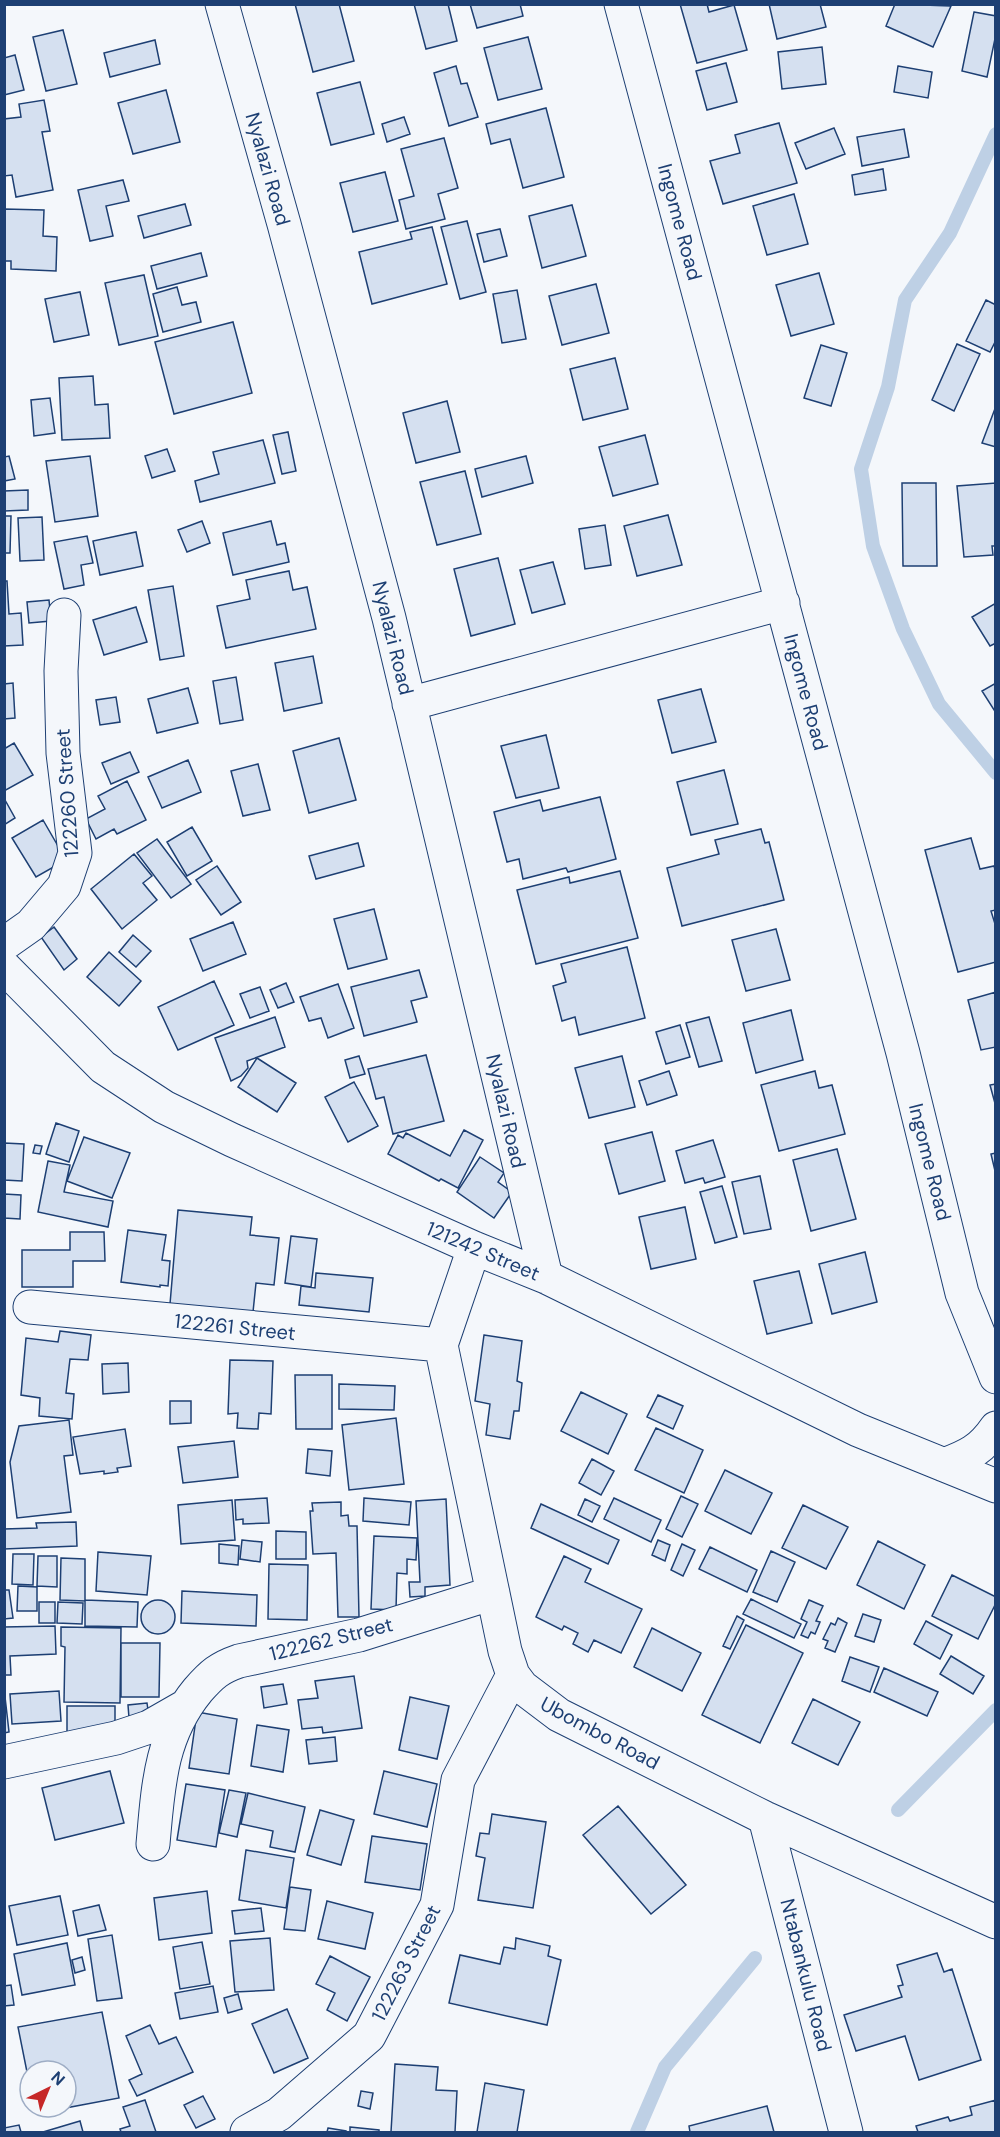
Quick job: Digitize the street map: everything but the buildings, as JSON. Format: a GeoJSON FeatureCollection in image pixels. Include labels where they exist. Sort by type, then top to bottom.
{"type":"FeatureCollection","features":[{"type":"Feature","properties":{"kind":"street","name":"Nyalazi Road"},"geometry":{"type":"LineString","coordinates":[[222,4],[284,224],[386,606],[546,1277]]}},
{"type":"Feature","properties":{"kind":"street","name":"Ingome Road"},"geometry":{"type":"LineString","coordinates":[[621,4],[903,1053],[962,1293],[996,1377]]}},
{"type":"Feature","properties":{"kind":"street"},"geometry":{"type":"LineString","coordinates":[[409,704],[783,603]]}},
{"type":"Feature","properties":{"kind":"street","name":"122260 Street"},"geometry":{"type":"LineString","coordinates":[[4,944],[31,925],[64,886],[75,853],[63,753],[61,671],[64,615]]}},
{"type":"Feature","properties":{"kind":"street","name":"121242 Street"},"geometry":{"type":"LineString","coordinates":[[4,967],[103,1066],[164,1107],[232,1140],[474,1248],[546,1277],[858,1430],[996,1486]]}},
{"type":"Feature","properties":{"kind":"street"},"geometry":{"type":"LineString","coordinates":[[441,1345],[474,1248]]}},
{"type":"Feature","properties":{"kind":"street","name":"122261 Street"},"geometry":{"type":"LineString","coordinates":[[30,1307],[441,1345]]}},
{"type":"Feature","properties":{"kind":"street","name":"Ubombo Road"},"geometry":{"type":"LineString","coordinates":[[441,1345],[505,1651],[513,1675],[522,1687],[559,1715],[765,1818],[996,1922]]}},
{"type":"Feature","properties":{"kind":"street"},"geometry":{"type":"LineString","coordinates":[[944,1465],[968,1456],[986,1443],[996,1428]]}},
{"type":"Feature","properties":{"kind":"street","name":"122262 Street"},"geometry":{"type":"LineString","coordinates":[[153,1844],[158,1786],[164,1754],[184,1707],[210,1676],[221,1667],[359,1635],[493,1593]]}},
{"type":"Feature","properties":{"kind":"street","name":"122263 Street"},"geometry":{"type":"LineString","coordinates":[[247,2133],[279,2114],[369,2036],[437,1905],[458,1780],[513,1675]]}},
{"type":"Feature","properties":{"kind":"street","name":"122262 Street"},"geometry":{"type":"LineString","coordinates":[[4,1762],[116,1738],[149,1727],[184,1707]]}},
{"type":"Feature","properties":{"kind":"street","name":"Ntabankulu Road"},"geometry":{"type":"LineString","coordinates":[[765,1818],[846,2133]]}},
{"type":"Feature","properties":{"kind":"waterway"},"geometry":{"type":"LineString","coordinates":[[996,134],[950,233],[905,300],[888,387],[861,469],[873,546],[903,629],[939,704],[996,773]]}},
{"type":"Feature","properties":{"kind":"waterway"},"geometry":{"type":"LineString","coordinates":[[898,1810],[996,1710]]}},
{"type":"Feature","properties":{"kind":"waterway"},"geometry":{"type":"LineString","coordinates":[[637,2132],[665,2067],[755,1958]]}}]}
